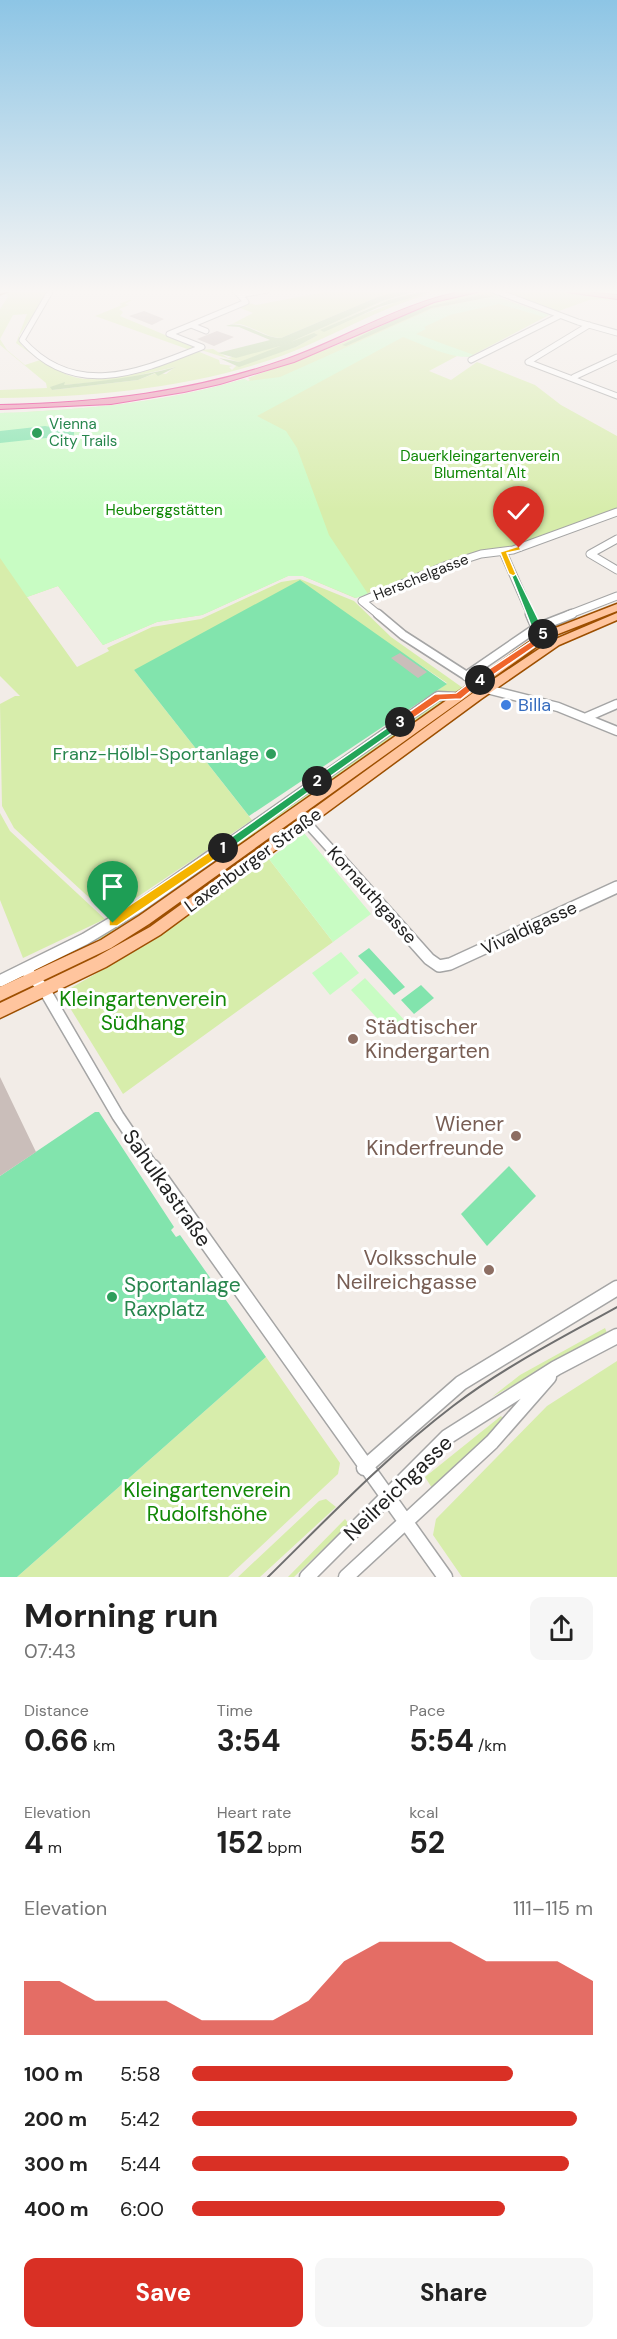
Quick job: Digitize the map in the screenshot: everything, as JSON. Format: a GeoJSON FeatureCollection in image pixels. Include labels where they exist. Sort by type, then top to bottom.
{"type":"FeatureCollection","features":[{"type":"Feature","properties":{"kind":"highway"},"geometry":{"type":"LineString","coordinates":[[0,405],[120,396],[233,374],[264,364]]}},
{"type":"Feature","properties":{"kind":"highway"},"geometry":{"type":"LineString","coordinates":[[0,405],[117,404],[187,392],[279,364]]}},
{"type":"Feature","properties":{"kind":"main road","name":"Laxenburger Straße"},"geometry":{"type":"LineString","coordinates":[[0,994],[106,944],[144,920],[476,683],[546,636],[617,607]]}},
{"type":"Feature","properties":{"kind":"main road","name":"Laxenburger Straße"},"geometry":{"type":"LineString","coordinates":[[0,1011],[34,979],[102,962],[155,931],[306,822],[476,683],[555,643],[617,616]]}},
{"type":"Feature","properties":{"kind":"street"},"geometry":{"type":"LineString","coordinates":[[54,364],[73,375],[93,376],[130,372],[162,364]]}},
{"type":"Feature","properties":{"kind":"street"},"geometry":{"type":"LineString","coordinates":[[533,364],[574,377],[617,396]]}},
{"type":"Feature","properties":{"kind":"street"},"geometry":{"type":"LineString","coordinates":[[574,377],[603,364]]}},
{"type":"Feature","properties":{"kind":"street","name":"Herschelgasse"},"geometry":{"type":"LineString","coordinates":[[476,683],[403,635],[362,601],[447,565],[481,554],[503,552],[617,512]]}},
{"type":"Feature","properties":{"kind":"street"},"geometry":{"type":"LineString","coordinates":[[617,539],[590,554],[617,570]]}},
{"type":"Feature","properties":{"kind":"street"},"geometry":{"type":"LineString","coordinates":[[503,552],[536,628],[546,636]]}},
{"type":"Feature","properties":{"kind":"street","name":"Laxenburger Straße"},"geometry":{"type":"LineString","coordinates":[[476,683],[536,628],[617,596]]}},
{"type":"Feature","properties":{"kind":"street"},"geometry":{"type":"LineString","coordinates":[[476,683],[558,706],[617,731]]}},
{"type":"Feature","properties":{"kind":"street"},"geometry":{"type":"LineString","coordinates":[[587,717],[617,704]]}},
{"type":"Feature","properties":{"kind":"street","name":"Kornauthgasse"},"geometry":{"type":"LineString","coordinates":[[306,822],[429,959],[440,966]]}},
{"type":"Feature","properties":{"kind":"street","name":"Vivaldigasse"},"geometry":{"type":"LineString","coordinates":[[440,966],[468,956],[617,887]]}},
{"type":"Feature","properties":{"kind":"street","name":"Laxenburger Straße"},"geometry":{"type":"LineString","coordinates":[[0,981],[34,979]]}},
{"type":"Feature","properties":{"kind":"street","name":"Sahulkastraße"},"geometry":{"type":"LineString","coordinates":[[34,979],[118,1116],[364,1468],[445,1577]]}},
{"type":"Feature","properties":{"kind":"street","name":"Neilreichgasse"},"geometry":{"type":"LineString","coordinates":[[364,1468],[462,1383],[617,1288]]}},
{"type":"Feature","properties":{"kind":"street","name":"Neilreichgasse"},"geometry":{"type":"LineString","coordinates":[[307,1577],[447,1437],[556,1368],[617,1336]]}},
{"type":"Feature","properties":{"kind":"street","name":"Neilreichgasse"},"geometry":{"type":"LineString","coordinates":[[346,1577],[492,1442],[556,1368]]}},
{"type":"Feature","properties":{"kind":"green space"},"geometry":{"type":"Polygon","coordinates":[[[23,364],[48,364],[74,377],[103,379],[137,373],[164,364],[220,364],[233,366],[229,367],[232,370],[244,364],[257,364],[215,376],[180,383],[108,393],[0,398],[0,390],[47,388],[46,383],[23,364]],[[175,367],[118,380],[64,385],[64,383],[51,387],[52,390],[138,380],[156,373],[166,374],[175,367]]]}},
{"type":"Feature","properties":{"kind":"green space"},"geometry":{"type":"Polygon","coordinates":[[[231,364],[249,364],[239,367],[231,364]]]}},
{"type":"Feature","properties":{"kind":"green space","name":"Dauerkleingartenverein Blumental Alt"},"geometry":{"type":"Polygon","coordinates":[[[287,364],[443,364],[429,371],[451,380],[475,364],[481,364],[535,385],[561,405],[617,436],[617,509],[509,548],[462,557],[355,598],[303,576],[288,576],[202,615],[157,622],[103,645],[58,586],[27,597],[77,667],[109,651],[107,648],[152,627],[201,619],[281,582],[300,579],[354,601],[391,637],[463,688],[450,693],[437,691],[447,683],[404,654],[134,670],[252,820],[109,916],[14,828],[2,806],[0,704],[15,696],[20,696],[0,676],[0,457],[146,410],[0,413],[62,410],[154,400],[244,379],[248,381],[250,380],[248,378],[287,364]]]}},
{"type":"Feature","properties":{"kind":"green space","name":"Heuberggstätten"},"geometry":{"type":"Polygon","coordinates":[[[310,364],[354,364],[257,416],[286,431],[297,448],[329,535],[368,594],[356,598],[303,576],[288,576],[202,615],[157,622],[103,645],[58,586],[27,597],[0,558],[0,413],[124,404],[184,394],[244,379],[248,381],[280,377],[310,364]]]}},
{"type":"Feature","properties":{"kind":"green space"},"geometry":{"type":"Polygon","coordinates":[[[176,367],[158,376],[155,373],[138,380],[52,390],[50,387],[65,382],[64,385],[106,380],[176,367]]]}},
{"type":"Feature","properties":{"kind":"green space","name":"Vienna City Trails"},"geometry":{"type":"Polygon","coordinates":[[[45,426],[74,431],[74,435],[0,443],[0,431],[45,426]]]}},
{"type":"Feature","properties":{"kind":"green space","name":"Franz-Hölbl-Sportanlage"},"geometry":{"type":"Polygon","coordinates":[[[300,580],[447,684],[249,816],[134,670],[300,580]]]}},
{"type":"Feature","properties":{"kind":"green space"},"geometry":{"type":"Polygon","coordinates":[[[440,699],[443,702],[141,915],[99,940],[97,936],[440,699]]]}},
{"type":"Feature","properties":{"kind":"green space"},"geometry":{"type":"Polygon","coordinates":[[[0,813],[10,831],[105,919],[23,958],[0,900],[0,813]]]}},
{"type":"Feature","properties":{"kind":"green space"},"geometry":{"type":"Polygon","coordinates":[[[304,833],[371,914],[333,942],[269,859],[304,833]]]}},
{"type":"Feature","properties":{"kind":"green space","name":"Kleingartenverein Südhang"},"geometry":{"type":"Polygon","coordinates":[[[269,859],[333,942],[123,1094],[67,1003],[67,995],[71,988],[149,943],[269,859]]]}},
{"type":"Feature","properties":{"kind":"green space"},"geometry":{"type":"Polygon","coordinates":[[[369,948],[405,987],[394,995],[358,956],[369,948]]]}},
{"type":"Feature","properties":{"kind":"green space"},"geometry":{"type":"Polygon","coordinates":[[[341,952],[359,973],[330,995],[312,973],[341,952]]]}},
{"type":"Feature","properties":{"kind":"green space"},"geometry":{"type":"Polygon","coordinates":[[[365,978],[410,1026],[399,1036],[392,1027],[388,1030],[351,990],[365,978]]]}},
{"type":"Feature","properties":{"kind":"green space"},"geometry":{"type":"Polygon","coordinates":[[[421,985],[434,998],[414,1014],[401,1000],[421,985]]]}},
{"type":"Feature","properties":{"kind":"green space","name":"Sportanlage Raxplatz"},"geometry":{"type":"Polygon","coordinates":[[[95,1112],[99,1112],[174,1227],[171,1230],[176,1237],[180,1235],[266,1357],[17,1577],[0,1577],[0,1176],[95,1112]]]}},
{"type":"Feature","properties":{"kind":"green space"},"geometry":{"type":"Polygon","coordinates":[[[509,1166],[536,1196],[487,1246],[461,1214],[509,1166]]]}},
{"type":"Feature","properties":{"kind":"green space"},"geometry":{"type":"Polygon","coordinates":[[[605,1328],[607,1333],[492,1397],[520,1375],[605,1328]]]}},
{"type":"Feature","properties":{"kind":"green space","name":"Kleingartenverein Rudolfshöhe"},"geometry":{"type":"Polygon","coordinates":[[[266,1357],[340,1463],[338,1474],[228,1577],[17,1577],[266,1357]]]}},
{"type":"Feature","properties":{"kind":"green space"},"geometry":{"type":"Polygon","coordinates":[[[617,1361],[617,1577],[462,1577],[433,1535],[436,1519],[547,1406],[617,1361]]]}},
{"type":"Feature","properties":{"kind":"green space"},"geometry":{"type":"Polygon","coordinates":[[[501,1416],[504,1420],[432,1488],[425,1477],[501,1416]]]}},
{"type":"Feature","properties":{"kind":"green space"},"geometry":{"type":"Polygon","coordinates":[[[326,1499],[336,1507],[260,1577],[238,1577],[319,1501],[326,1499]]]}},
{"type":"Feature","properties":{"kind":"green space"},"geometry":{"type":"Polygon","coordinates":[[[345,1519],[349,1524],[294,1577],[288,1577],[345,1519]]]}},
{"type":"Feature","properties":{"kind":"building"},"geometry":{"type":"Polygon","coordinates":[[[400,653],[427,672],[418,678],[391,658],[400,653]]]}},
{"type":"Feature","properties":{"kind":"building"},"geometry":{"type":"Polygon","coordinates":[[[0,1077],[36,1152],[0,1176],[0,1077]]]}},
{"type":"Feature","properties":{"kind":"tram line"},"geometry":{"type":"LineString","coordinates":[[268,1577],[381,1467],[453,1406],[513,1366],[617,1307]]}},
{"type":"Feature","properties":{"kind":"place","name":"Vienna City Trails"},"geometry":{"type":"Point","coordinates":[37,433]}},
{"type":"Feature","properties":{"kind":"place","name":"Billa"},"geometry":{"type":"Point","coordinates":[506,705]}},
{"type":"Feature","properties":{"kind":"place","name":"Franz-Hölbl-Sportanlage"},"geometry":{"type":"Point","coordinates":[271,754]}},
{"type":"Feature","properties":{"kind":"place","name":"Städtischer Kindergarten"},"geometry":{"type":"Point","coordinates":[353,1039]}},
{"type":"Feature","properties":{"kind":"place","name":"Wiener Kinderfreunde"},"geometry":{"type":"Point","coordinates":[516,1136]}},
{"type":"Feature","properties":{"kind":"place","name":"Volksschule Neilreichgasse"},"geometry":{"type":"Point","coordinates":[489,1270]}},
{"type":"Feature","properties":{"kind":"place","name":"Sportanlage Raxplatz"},"geometry":{"type":"Point","coordinates":[112,1297]}},
{"type":"Feature","properties":{"kind":"route"},"geometry":{"type":"LineString","coordinates":[[113,923],[438,696],[458,697],[546,636],[536,628],[503,552],[519,548]]}}]}
